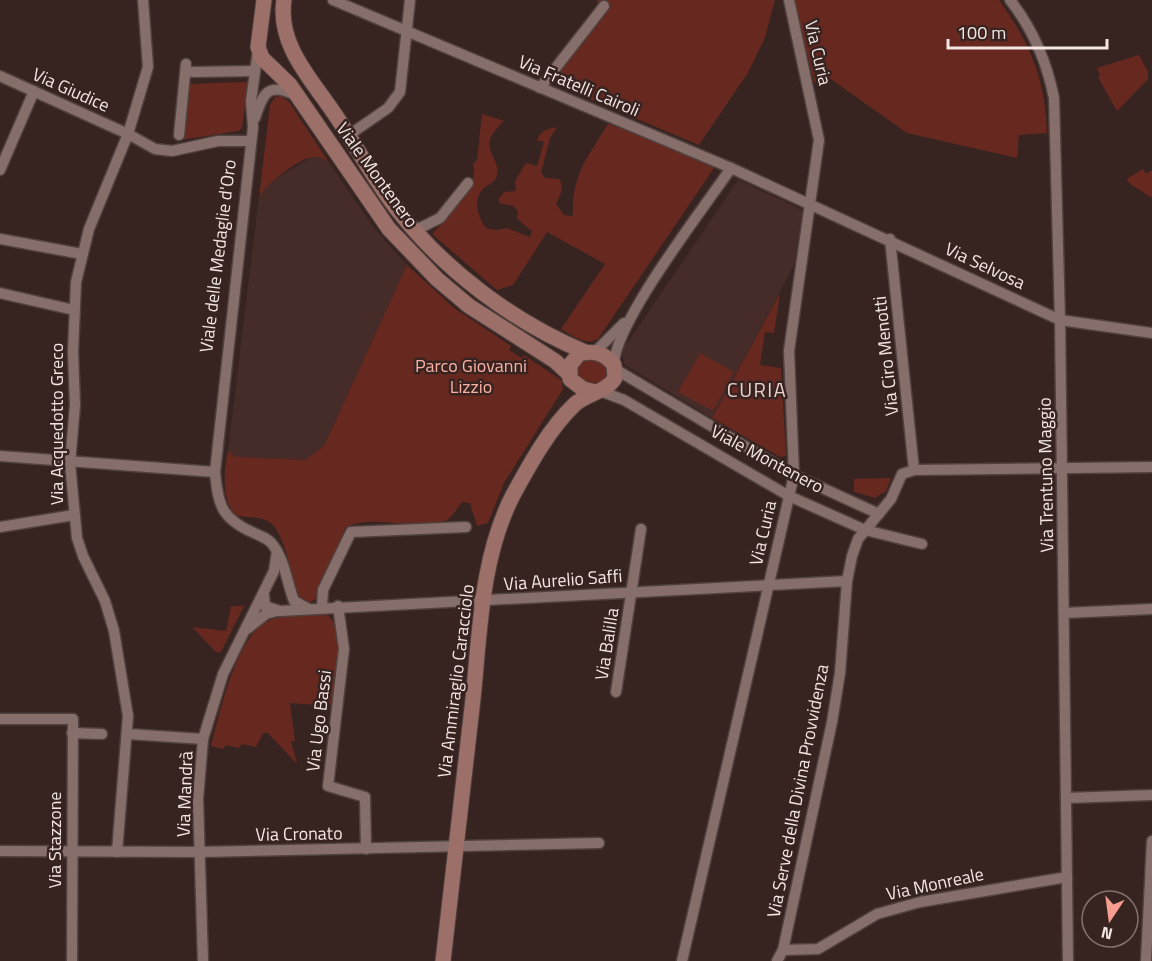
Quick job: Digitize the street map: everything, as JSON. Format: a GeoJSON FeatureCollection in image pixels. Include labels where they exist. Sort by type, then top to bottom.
{"type":"FeatureCollection","features":[{"type":"Feature","properties":{"kind":"main road","name":"Viale delle Medaglie d'Oro"},"geometry":{"type":"LineString","coordinates":[[258,47],[264,0]]}},
{"type":"Feature","properties":{"kind":"main road","name":"Viale Montenero"},"geometry":{"type":"LineString","coordinates":[[284,0],[282,15],[285,32],[297,58],[381,187],[416,230],[448,264],[480,290],[519,317],[590,352]]}},
{"type":"Feature","properties":{"kind":"main road"},"geometry":{"type":"LineString","coordinates":[[258,47],[267,37],[273,36],[297,58]]}},
{"type":"Feature","properties":{"kind":"main road","name":"Viale Montenero"},"geometry":{"type":"LineString","coordinates":[[258,47],[265,63],[290,85],[389,230],[429,271],[469,306],[555,361],[570,376]]}},
{"type":"Feature","properties":{"kind":"main road"},"geometry":{"type":"LineString","coordinates":[[590,352],[607,357],[615,367],[612,383],[598,391],[583,389],[570,376],[572,361],[590,352]]}},
{"type":"Feature","properties":{"kind":"main road","name":"Via Ammiraglio Caracciolo"},"geometry":{"type":"LineString","coordinates":[[559,422],[568,400],[570,376]]}},
{"type":"Feature","properties":{"kind":"main road","name":"Via Ammiraglio Caracciolo"},"geometry":{"type":"LineString","coordinates":[[443,961],[484,601],[498,529],[528,468],[559,422],[575,403],[598,391]]}},
{"type":"Feature","properties":{"kind":"street","name":"Via Acquedotto Greco"},"geometry":{"type":"LineString","coordinates":[[117,852],[128,734],[126,699],[114,631],[105,601],[83,556],[74,515],[70,463],[75,405],[74,310],[76,282],[89,229],[128,134],[148,67],[143,0]]}},
{"type":"Feature","properties":{"kind":"street","name":"Via Fratelli Cairoli"},"geometry":{"type":"LineString","coordinates":[[333,0],[811,204]]}},
{"type":"Feature","properties":{"kind":"street"},"geometry":{"type":"LineString","coordinates":[[349,135],[395,102],[400,92],[410,0]]}},
{"type":"Feature","properties":{"kind":"street","name":"Via Curia"},"geometry":{"type":"LineString","coordinates":[[682,961],[794,475],[789,351],[811,204],[819,131],[789,0]]}},
{"type":"Feature","properties":{"kind":"street","name":"Via Trentuno Maggio"},"geometry":{"type":"LineString","coordinates":[[1010,0],[1032,35],[1045,63],[1054,98],[1060,320],[1068,961]]}},
{"type":"Feature","properties":{"kind":"street"},"geometry":{"type":"LineString","coordinates":[[540,88],[604,6]]}},
{"type":"Feature","properties":{"kind":"street","name":"Viale delle Medaglie d'Oro"},"geometry":{"type":"LineString","coordinates":[[258,47],[251,101],[253,127],[214,472],[225,515],[234,523],[271,542],[277,551]]}},
{"type":"Feature","properties":{"kind":"street"},"geometry":{"type":"LineString","coordinates":[[179,135],[189,68],[255,71]]}},
{"type":"Feature","properties":{"kind":"street","name":"Via Giudice"},"geometry":{"type":"LineString","coordinates":[[0,76],[128,134],[147,147],[163,151],[219,141],[251,141]]}},
{"type":"Feature","properties":{"kind":"street"},"geometry":{"type":"LineString","coordinates":[[253,127],[260,102],[267,92],[280,89],[297,96]]}},
{"type":"Feature","properties":{"kind":"street"},"geometry":{"type":"LineString","coordinates":[[0,170],[34,91]]}},
{"type":"Feature","properties":{"kind":"street"},"geometry":{"type":"LineString","coordinates":[[615,367],[616,346],[630,316],[731,168]]}},
{"type":"Feature","properties":{"kind":"street"},"geometry":{"type":"LineString","coordinates":[[416,230],[441,218],[468,183]]}},
{"type":"Feature","properties":{"kind":"street","name":"Via Selvosa"},"geometry":{"type":"LineString","coordinates":[[811,204],[1060,320],[1152,333]]}},
{"type":"Feature","properties":{"kind":"street"},"geometry":{"type":"LineString","coordinates":[[0,239],[82,254]]}},
{"type":"Feature","properties":{"kind":"street","name":"Via Ciro Menotti"},"geometry":{"type":"LineString","coordinates":[[890,239],[914,470]]}},
{"type":"Feature","properties":{"kind":"street"},"geometry":{"type":"LineString","coordinates":[[0,293],[74,310]]}},
{"type":"Feature","properties":{"kind":"street"},"geometry":{"type":"LineString","coordinates":[[590,352],[630,316]]}},
{"type":"Feature","properties":{"kind":"street","name":"Viale Montenero"},"geometry":{"type":"LineString","coordinates":[[615,367],[794,475],[879,514]]}},
{"type":"Feature","properties":{"kind":"street","name":"Viale Montenero"},"geometry":{"type":"LineString","coordinates":[[598,391],[624,400],[789,496],[865,530],[922,544]]}},
{"type":"Feature","properties":{"kind":"street"},"geometry":{"type":"LineString","coordinates":[[0,456],[214,472]]}},
{"type":"Feature","properties":{"kind":"street"},"geometry":{"type":"LineString","coordinates":[[914,470],[1152,467]]}},
{"type":"Feature","properties":{"kind":"street","name":"Via Serve della Divina Provvidenza"},"geometry":{"type":"LineString","coordinates":[[777,961],[783,950],[832,722],[840,673],[847,581],[854,548],[865,530],[891,498],[902,474],[914,470]]}},
{"type":"Feature","properties":{"kind":"street"},"geometry":{"type":"LineString","coordinates":[[0,528],[74,515]]}},
{"type":"Feature","properties":{"kind":"street"},"geometry":{"type":"LineString","coordinates":[[322,607],[323,590],[351,532],[466,527]]}},
{"type":"Feature","properties":{"kind":"street","name":"Via Balilla"},"geometry":{"type":"LineString","coordinates":[[616,693],[641,528]]}},
{"type":"Feature","properties":{"kind":"street"},"geometry":{"type":"LineString","coordinates":[[277,551],[274,571],[264,595],[268,609],[280,611]]}},
{"type":"Feature","properties":{"kind":"street"},"geometry":{"type":"LineString","coordinates":[[277,551],[294,601],[307,608]]}},
{"type":"Feature","properties":{"kind":"street","name":"Via Aurelio Saffi"},"geometry":{"type":"LineString","coordinates":[[241,635],[259,618],[280,611],[307,608],[484,601],[847,581]]}},
{"type":"Feature","properties":{"kind":"street","name":"Via Mandrà"},"geometry":{"type":"LineString","coordinates":[[203,961],[198,799],[203,739],[223,674],[241,635],[264,595]]}},
{"type":"Feature","properties":{"kind":"street","name":"Via Ugo Bassi"},"geometry":{"type":"LineString","coordinates":[[338,606],[344,649],[328,786],[365,797],[366,849]]}},
{"type":"Feature","properties":{"kind":"street"},"geometry":{"type":"LineString","coordinates":[[1064,613],[1152,609]]}},
{"type":"Feature","properties":{"kind":"street","name":"Via Stazzone"},"geometry":{"type":"LineString","coordinates":[[0,718],[73,719],[72,961]]}},
{"type":"Feature","properties":{"kind":"street"},"geometry":{"type":"LineString","coordinates":[[72,734],[102,734]]}},
{"type":"Feature","properties":{"kind":"street"},"geometry":{"type":"LineString","coordinates":[[128,734],[203,739]]}},
{"type":"Feature","properties":{"kind":"street"},"geometry":{"type":"LineString","coordinates":[[1066,798],[1152,795]]}},
{"type":"Feature","properties":{"kind":"street"},"geometry":{"type":"LineString","coordinates":[[1146,961],[1152,841]]}},
{"type":"Feature","properties":{"kind":"street","name":"Via Cronato"},"geometry":{"type":"LineString","coordinates":[[0,851],[200,852],[599,843]]}},
{"type":"Feature","properties":{"kind":"street","name":"Via Monreale"},"geometry":{"type":"LineString","coordinates":[[783,950],[818,949],[877,914],[920,902],[1067,877]]}},
{"type":"Feature","properties":{"kind":"shaded area"},"geometry":{"type":"Polygon","coordinates":[[[314,156],[323,158],[330,164],[374,228],[407,265],[324,446],[305,460],[236,457],[228,451],[259,197],[267,184],[314,156]]]}},
{"type":"Feature","properties":{"kind":"shaded area"},"geometry":{"type":"Polygon","coordinates":[[[738,180],[802,210],[803,214],[794,265],[712,418],[624,364],[622,351],[738,180]]]}},
{"type":"Feature","properties":{"kind":"green space"},"geometry":{"type":"Polygon","coordinates":[[[598,0],[775,0],[765,37],[749,71],[699,145],[556,85],[555,75],[611,4],[596,2],[598,0]]]}},
{"type":"Feature","properties":{"kind":"green space"},"geometry":{"type":"Polygon","coordinates":[[[794,0],[999,0],[1020,32],[1034,63],[1043,95],[1047,133],[1019,135],[1017,158],[907,133],[825,75],[823,87],[814,82],[794,0]]]}},
{"type":"Feature","properties":{"kind":"green space"},"geometry":{"type":"Polygon","coordinates":[[[1139,55],[1148,72],[1148,79],[1117,111],[1098,77],[1100,75],[1097,68],[1139,55]]]}},
{"type":"Feature","properties":{"kind":"green space"},"geometry":{"type":"Polygon","coordinates":[[[248,82],[242,128],[238,131],[181,140],[187,84],[248,82]]]}},
{"type":"Feature","properties":{"kind":"green space"},"geometry":{"type":"Polygon","coordinates":[[[281,96],[289,102],[330,164],[320,157],[299,162],[268,186],[259,197],[270,105],[275,97],[281,96]]]}},
{"type":"Feature","properties":{"kind":"green space"},"geometry":{"type":"Polygon","coordinates":[[[482,114],[504,121],[492,135],[489,145],[498,170],[496,179],[480,192],[477,202],[479,214],[486,228],[496,230],[507,228],[530,237],[532,231],[517,219],[518,211],[513,206],[499,203],[499,198],[504,192],[516,191],[515,181],[526,163],[537,166],[544,142],[537,140],[542,132],[550,128],[557,127],[550,138],[541,173],[545,178],[559,179],[561,182],[562,188],[556,204],[564,215],[573,216],[575,190],[582,167],[608,124],[641,135],[714,168],[598,339],[584,341],[561,329],[605,264],[547,232],[513,285],[497,290],[432,234],[461,201],[472,181],[473,164],[477,160],[482,114]]]}},
{"type":"Feature","properties":{"kind":"green space"},"geometry":{"type":"Polygon","coordinates":[[[1143,169],[1146,174],[1152,170],[1152,198],[1129,183],[1127,179],[1143,169]]]}},
{"type":"Feature","properties":{"kind":"green space","name":"Parco Giovanni Lizzio"},"geometry":{"type":"Polygon","coordinates":[[[407,265],[454,308],[511,346],[509,350],[522,358],[524,355],[561,380],[563,389],[504,483],[488,523],[477,526],[470,503],[462,502],[449,519],[435,524],[369,522],[345,528],[318,598],[309,603],[299,598],[283,545],[274,526],[264,519],[235,515],[227,501],[225,467],[228,451],[236,457],[305,460],[324,446],[407,265]]]}},
{"type":"Feature","properties":{"kind":"green space"},"geometry":{"type":"Polygon","coordinates":[[[780,293],[774,333],[765,332],[760,365],[781,368],[786,456],[780,457],[712,418],[780,293]]]}},
{"type":"Feature","properties":{"kind":"green space"},"geometry":{"type":"Polygon","coordinates":[[[700,353],[734,372],[713,411],[678,392],[700,353]]]}},
{"type":"Feature","properties":{"kind":"green space"},"geometry":{"type":"Polygon","coordinates":[[[581,358],[604,361],[610,377],[598,386],[585,385],[573,370],[581,358]]]}},
{"type":"Feature","properties":{"kind":"green space"},"geometry":{"type":"Polygon","coordinates":[[[891,478],[886,491],[875,498],[854,492],[854,479],[891,478]]]}},
{"type":"Feature","properties":{"kind":"green space"},"geometry":{"type":"Polygon","coordinates":[[[231,606],[244,606],[221,652],[216,652],[192,627],[226,631],[231,606]]]}},
{"type":"Feature","properties":{"kind":"green space"},"geometry":{"type":"Polygon","coordinates":[[[320,612],[330,617],[339,637],[334,698],[330,706],[290,703],[295,741],[291,741],[297,764],[268,733],[263,733],[256,747],[242,744],[239,748],[226,745],[223,749],[211,746],[230,678],[246,643],[255,630],[278,617],[320,612]]]}},
{"type":"Feature","properties":{"kind":"district","name":"CURIA"},"geometry":{"type":"Point","coordinates":[757,390]}}]}
